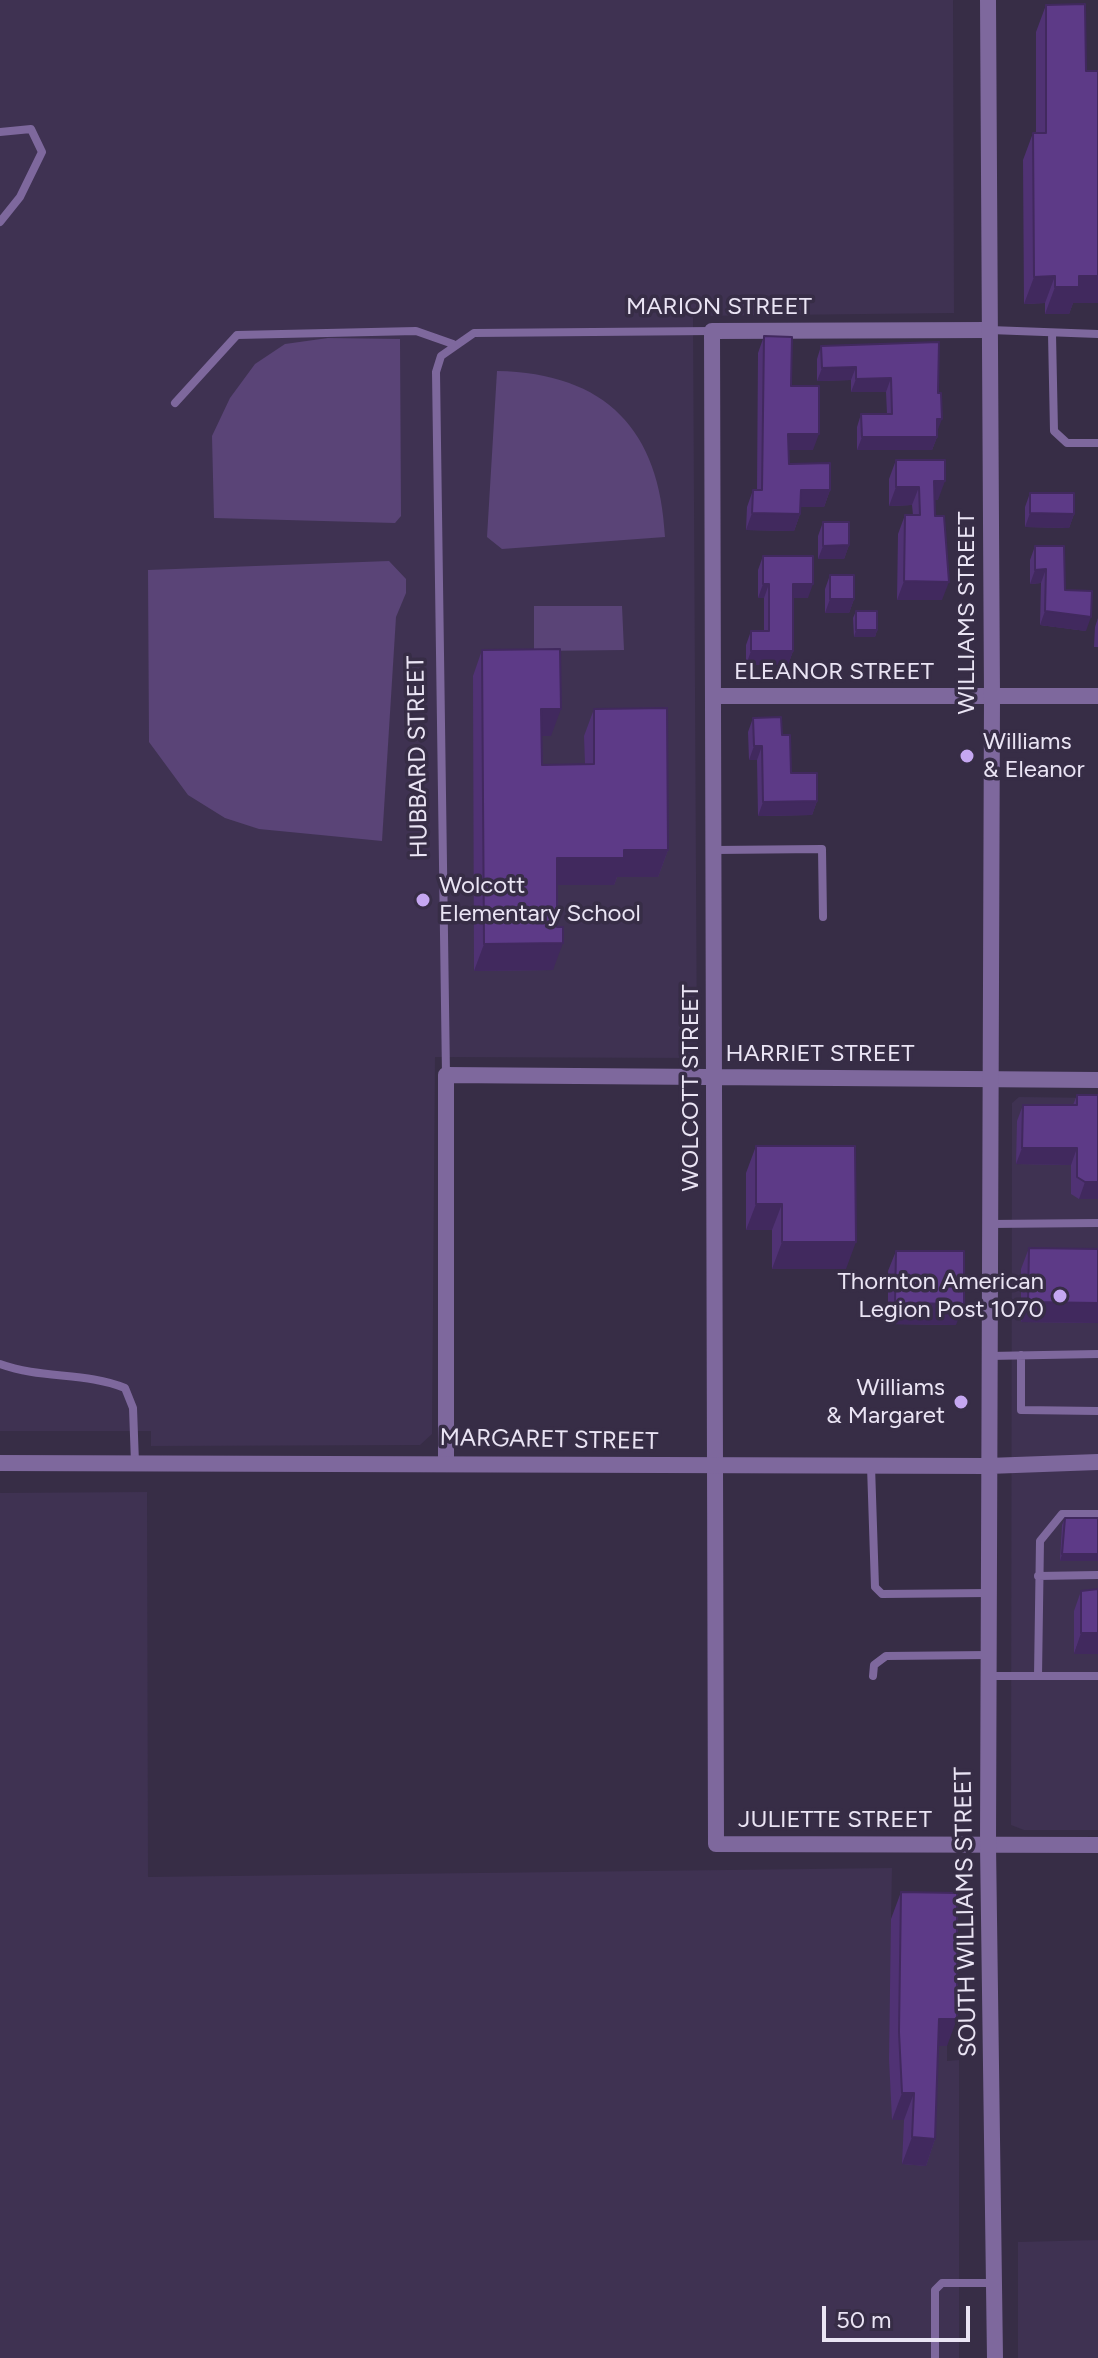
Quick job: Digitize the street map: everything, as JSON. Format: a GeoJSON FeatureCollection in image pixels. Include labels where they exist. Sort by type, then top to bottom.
{"type":"FeatureCollection","features":[{"type":"Feature","properties":{"kind":"street","name":"WILLIAMS STREET"},"geometry":{"type":"LineString","coordinates":[[988,0],[992,696],[988,1466]]}},
{"type":"Feature","properties":{"kind":"street","name":"MARION STREET"},"geometry":{"type":"LineString","coordinates":[[712,331],[989,330]]}},
{"type":"Feature","properties":{"kind":"street","name":"WOLCOTT STREET"},"geometry":{"type":"LineString","coordinates":[[712,331],[716,1844]]}},
{"type":"Feature","properties":{"kind":"street","name":"ELEANOR STREET"},"geometry":{"type":"LineString","coordinates":[[715,696],[1098,696]]}},
{"type":"Feature","properties":{"kind":"street","name":"HARRIET STREET"},"geometry":{"type":"LineString","coordinates":[[446,1075],[1098,1080]]}},
{"type":"Feature","properties":{"kind":"street","name":"HUBBARD STREET"},"geometry":{"type":"LineString","coordinates":[[446,1075],[446,1462]]}},
{"type":"Feature","properties":{"kind":"street","name":"MARGARET STREET"},"geometry":{"type":"LineString","coordinates":[[0,1463],[988,1466],[1098,1462]]}},
{"type":"Feature","properties":{"kind":"street","name":"SOUTH WILLIAMS STREET"},"geometry":{"type":"LineString","coordinates":[[988,1466],[988,1845],[995,2358]]}},
{"type":"Feature","properties":{"kind":"street","name":"JULIETTE STREET"},"geometry":{"type":"LineString","coordinates":[[716,1844],[1098,1845]]}},
{"type":"Feature","properties":{"kind":"lane"},"geometry":{"type":"LineString","coordinates":[[0,132],[31,129],[42,152],[20,197],[0,222]]}},
{"type":"Feature","properties":{"kind":"lane"},"geometry":{"type":"LineString","coordinates":[[989,330],[1098,334]]}},
{"type":"Feature","properties":{"kind":"lane"},"geometry":{"type":"LineString","coordinates":[[175,403],[237,335],[416,331],[453,344]]}},
{"type":"Feature","properties":{"kind":"lane","name":"MARION STREET"},"geometry":{"type":"LineString","coordinates":[[453,344],[474,333],[712,331]]}},
{"type":"Feature","properties":{"kind":"lane"},"geometry":{"type":"LineString","coordinates":[[1052,334],[1054,431],[1067,443],[1098,443]]}},
{"type":"Feature","properties":{"kind":"lane","name":"HUBBARD STREET"},"geometry":{"type":"LineString","coordinates":[[446,1075],[436,372],[441,356],[453,344]]}},
{"type":"Feature","properties":{"kind":"lane"},"geometry":{"type":"LineString","coordinates":[[715,850],[822,849],[823,917]]}},
{"type":"Feature","properties":{"kind":"lane"},"geometry":{"type":"LineString","coordinates":[[989,1224],[1098,1223]]}},
{"type":"Feature","properties":{"kind":"lane"},"geometry":{"type":"LineString","coordinates":[[989,1356],[1098,1354]]}},
{"type":"Feature","properties":{"kind":"lane"},"geometry":{"type":"LineString","coordinates":[[1021,1355],[1021,1410],[1098,1411]]}},
{"type":"Feature","properties":{"kind":"lane"},"geometry":{"type":"LineString","coordinates":[[0,1364],[67,1378],[108,1381],[125,1388],[133,1408],[135,1463]]}},
{"type":"Feature","properties":{"kind":"lane"},"geometry":{"type":"LineString","coordinates":[[871,1466],[875,1587],[882,1594],[988,1593]]}},
{"type":"Feature","properties":{"kind":"lane"},"geometry":{"type":"LineString","coordinates":[[1038,1676],[1040,1541],[1062,1514],[1098,1514]]}},
{"type":"Feature","properties":{"kind":"lane"},"geometry":{"type":"LineString","coordinates":[[1038,1576],[1098,1575]]}},
{"type":"Feature","properties":{"kind":"lane"},"geometry":{"type":"LineString","coordinates":[[873,1676],[874,1665],[886,1656],[988,1655]]}},
{"type":"Feature","properties":{"kind":"lane"},"geometry":{"type":"LineString","coordinates":[[988,1676],[1098,1676]]}},
{"type":"Feature","properties":{"kind":"lane"},"geometry":{"type":"LineString","coordinates":[[935,2358],[935,2290],[942,2283],[994,2283]]}},
{"type":"Feature","properties":{"kind":"shaded area"},"geometry":{"type":"Polygon","coordinates":[[[0,0],[953,0],[954,313],[693,316],[697,1058],[435,1057],[432,1434],[420,1445],[151,1446],[151,1431],[0,1431],[0,0]]]}},
{"type":"Feature","properties":{"kind":"shaded area"},"geometry":{"type":"Polygon","coordinates":[[[328,338],[400,339],[401,516],[395,523],[214,518],[212,436],[230,398],[255,364],[285,344],[328,338]]]}},
{"type":"Feature","properties":{"kind":"shaded area"},"geometry":{"type":"Polygon","coordinates":[[[497,371],[535,374],[569,383],[597,396],[620,415],[638,438],[652,466],[661,499],[665,537],[502,549],[487,537],[497,371]]]}},
{"type":"Feature","properties":{"kind":"shaded area"},"geometry":{"type":"Polygon","coordinates":[[[389,561],[406,579],[406,593],[396,617],[382,841],[259,829],[225,818],[188,795],[149,742],[148,570],[389,561]]]}},
{"type":"Feature","properties":{"kind":"shaded area"},"geometry":{"type":"Polygon","coordinates":[[[534,606],[622,606],[624,650],[534,651],[534,606]]]}},
{"type":"Feature","properties":{"kind":"shaded area"},"geometry":{"type":"Polygon","coordinates":[[[1019,1097],[1098,1098],[1098,1830],[1024,1830],[1011,1825],[1012,1103],[1019,1097]]]}},
{"type":"Feature","properties":{"kind":"shaded area"},"geometry":{"type":"Polygon","coordinates":[[[147,1492],[148,1877],[892,1868],[891,1919],[947,1920],[947,2061],[959,2060],[959,2358],[0,2358],[0,1493],[147,1492]]]}},
{"type":"Feature","properties":{"kind":"shaded area"},"geometry":{"type":"Polygon","coordinates":[[[1098,2240],[1098,2358],[1018,2358],[1018,2242],[1098,2240]]]}},
{"type":"Feature","properties":{"kind":"building"},"geometry":{"type":"Polygon","coordinates":[[[1085,4],[1086,71],[1098,71],[1098,276],[1079,276],[1079,287],[1055,287],[1055,276],[1034,277],[1033,133],[1046,133],[1046,5],[1085,4]]]}},
{"type":"Feature","properties":{"kind":"building"},"geometry":{"type":"Polygon","coordinates":[[[764,336],[792,337],[791,386],[819,386],[819,434],[788,434],[789,464],[830,463],[830,490],[801,490],[800,514],[752,513],[753,490],[762,490],[764,336]]]}},
{"type":"Feature","properties":{"kind":"building"},"geometry":{"type":"Polygon","coordinates":[[[939,342],[938,393],[941,393],[942,419],[937,419],[937,437],[862,437],[861,414],[892,414],[891,378],[856,379],[856,367],[822,368],[821,346],[939,342]]]}},
{"type":"Feature","properties":{"kind":"building"},"geometry":{"type":"Polygon","coordinates":[[[896,460],[945,460],[945,481],[934,481],[935,516],[944,516],[949,582],[904,581],[905,515],[920,515],[919,487],[896,487],[896,460]]]}},
{"type":"Feature","properties":{"kind":"building"},"geometry":{"type":"Polygon","coordinates":[[[1030,493],[1074,493],[1074,514],[1030,513],[1030,493]]]}},
{"type":"Feature","properties":{"kind":"building"},"geometry":{"type":"Polygon","coordinates":[[[823,522],[849,522],[849,545],[823,546],[823,522]]]}},
{"type":"Feature","properties":{"kind":"building"},"geometry":{"type":"Polygon","coordinates":[[[1035,546],[1064,546],[1065,590],[1092,591],[1091,617],[1045,611],[1046,569],[1035,570],[1035,546]]]}},
{"type":"Feature","properties":{"kind":"building"},"geometry":{"type":"Polygon","coordinates":[[[763,556],[813,556],[813,584],[793,584],[793,651],[751,651],[751,631],[769,631],[769,584],[763,584],[763,556]]]}},
{"type":"Feature","properties":{"kind":"building"},"geometry":{"type":"Polygon","coordinates":[[[830,575],[854,575],[854,599],[830,599],[830,575]]]}},
{"type":"Feature","properties":{"kind":"building"},"geometry":{"type":"Polygon","coordinates":[[[856,611],[877,611],[877,630],[856,630],[856,611]]]}},
{"type":"Feature","properties":{"kind":"building"},"geometry":{"type":"Polygon","coordinates":[[[560,649],[561,709],[541,709],[542,765],[594,764],[594,709],[667,708],[668,850],[624,850],[624,858],[557,858],[557,927],[563,927],[563,943],[484,944],[482,650],[560,649]]]}},
{"type":"Feature","properties":{"kind":"building"},"geometry":{"type":"Polygon","coordinates":[[[781,717],[782,735],[790,735],[791,773],[817,773],[817,801],[763,802],[762,746],[754,746],[753,718],[781,717]]]}},
{"type":"Feature","properties":{"kind":"building"},"geometry":{"type":"Polygon","coordinates":[[[1077,1095],[1098,1095],[1098,1182],[1085,1182],[1077,1177],[1077,1148],[1022,1148],[1023,1105],[1077,1105],[1077,1095]]]}},
{"type":"Feature","properties":{"kind":"building"},"geometry":{"type":"Polygon","coordinates":[[[756,1146],[855,1146],[856,1242],[782,1242],[782,1204],[756,1204],[756,1146]]]}},
{"type":"Feature","properties":{"kind":"building"},"geometry":{"type":"Polygon","coordinates":[[[1029,1248],[1098,1249],[1098,1303],[1028,1302],[1029,1248]]]}},
{"type":"Feature","properties":{"kind":"building"},"geometry":{"type":"Polygon","coordinates":[[[896,1251],[964,1251],[964,1304],[895,1303],[896,1251]]]}},
{"type":"Feature","properties":{"kind":"building"},"geometry":{"type":"Polygon","coordinates":[[[1065,1518],[1098,1518],[1098,1554],[1062,1554],[1065,1518]]]}},
{"type":"Feature","properties":{"kind":"building"},"geometry":{"type":"Polygon","coordinates":[[[1098,1589],[1098,1633],[1081,1633],[1081,1591],[1098,1589]]]}},
{"type":"Feature","properties":{"kind":"building"},"geometry":{"type":"Polygon","coordinates":[[[901,1892],[957,1893],[957,2019],[939,2019],[935,2139],[912,2137],[914,2093],[902,2093],[899,2032],[901,1892]]]}},
{"type":"Feature","properties":{"kind":"place","name":"Williams & Eleanor"},"geometry":{"type":"Point","coordinates":[967,756]}},
{"type":"Feature","properties":{"kind":"place","name":"Wolcott Elementary School"},"geometry":{"type":"Point","coordinates":[423,900]}},
{"type":"Feature","properties":{"kind":"place","name":"Thornton American Legion Post 1070"},"geometry":{"type":"Point","coordinates":[1060,1296]}},
{"type":"Feature","properties":{"kind":"place","name":"Williams & Margaret"},"geometry":{"type":"Point","coordinates":[961,1402]}}]}
